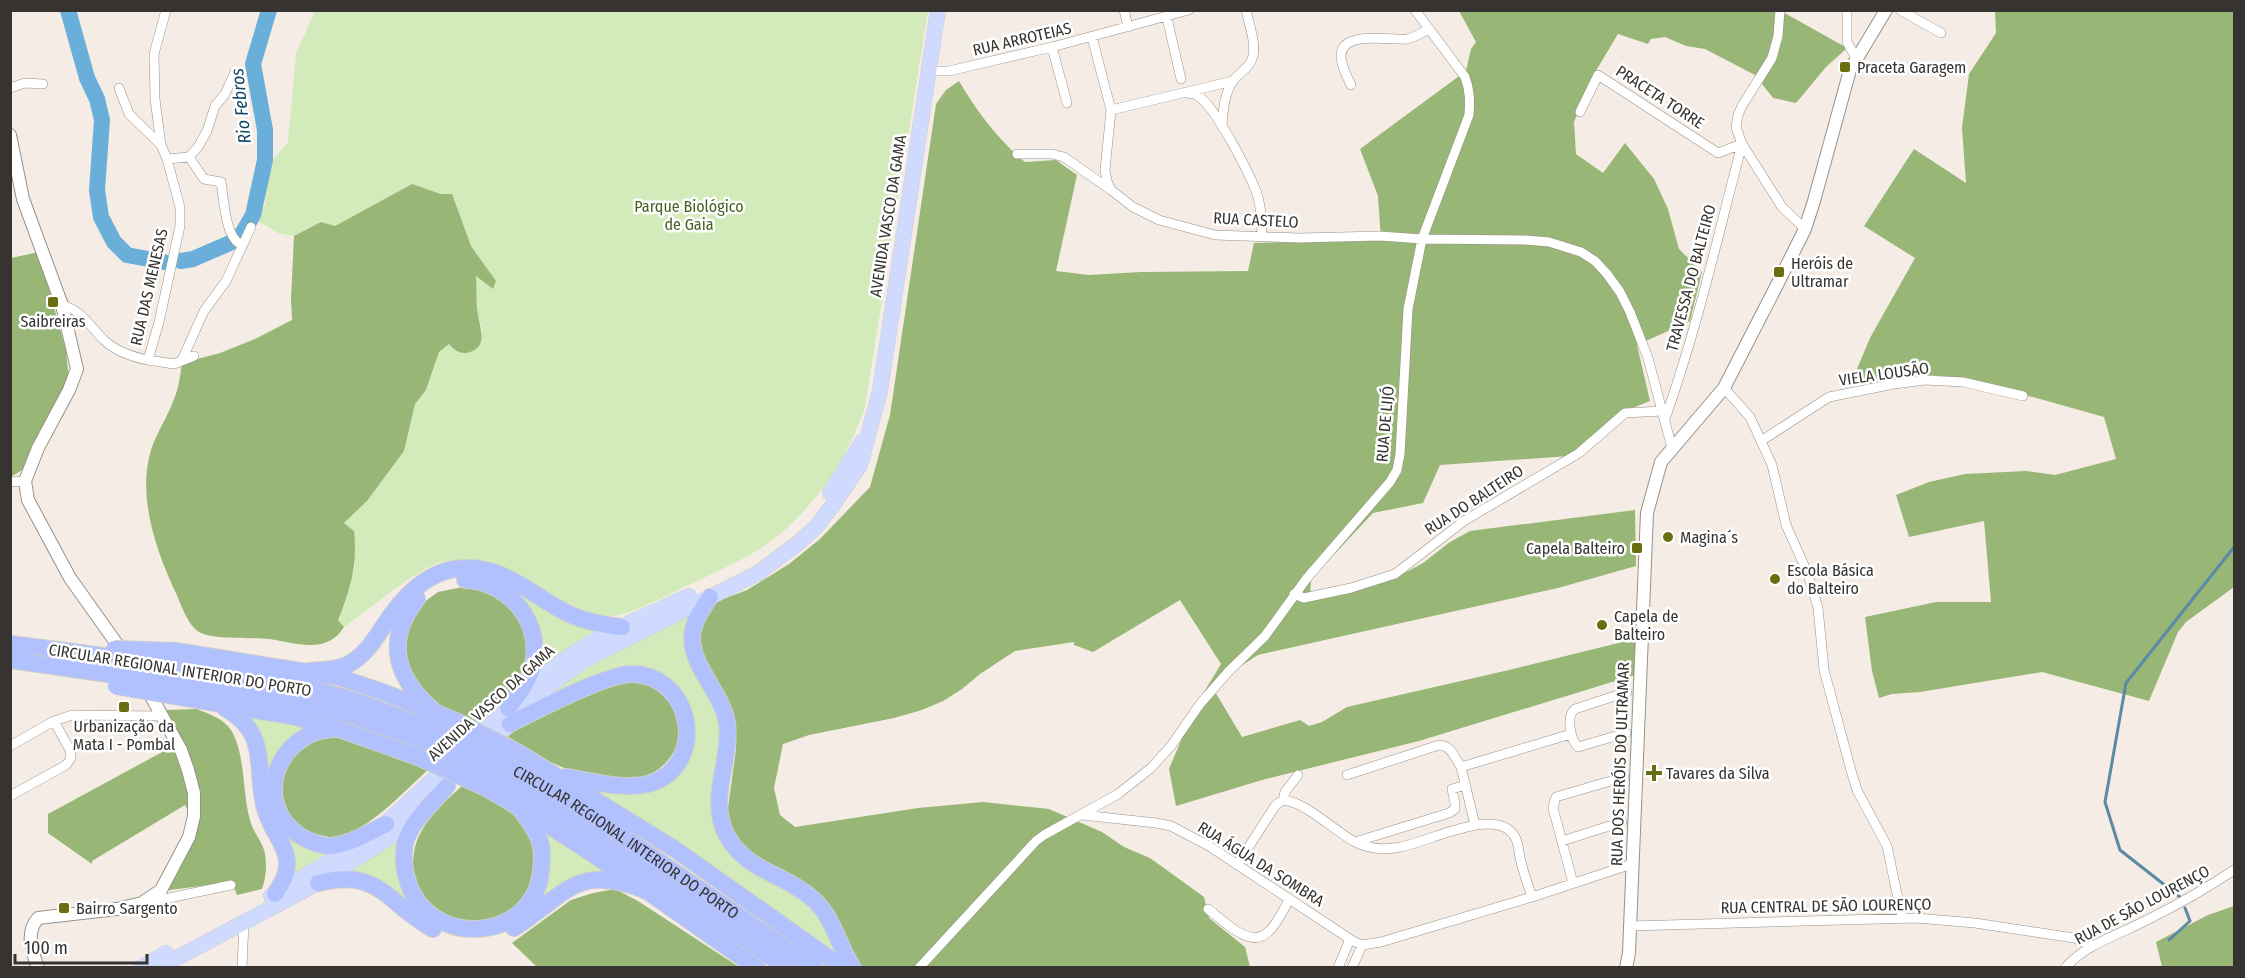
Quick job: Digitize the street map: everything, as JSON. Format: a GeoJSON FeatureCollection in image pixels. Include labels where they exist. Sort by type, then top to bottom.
{"type":"FeatureCollection","features":[{"type":"Feature","properties":{"kind":"highway"},"geometry":{"type":"LineString","coordinates":[[309,671],[339,668],[363,655],[412,591],[426,579],[465,568],[488,571],[515,582],[567,613],[588,622],[622,627]]}},
{"type":"Feature","properties":{"kind":"highway"},"geometry":{"type":"LineString","coordinates":[[435,712],[418,698],[407,683],[399,666],[399,628],[416,600],[430,590],[466,579],[485,582],[507,594],[523,611],[532,631],[534,651],[532,668],[509,716]]}},
{"type":"Feature","properties":{"kind":"highway"},"geometry":{"type":"LineString","coordinates":[[710,597],[697,617],[692,640],[693,652],[722,707],[727,723],[727,742],[718,805],[721,822],[727,837],[753,865],[793,885],[814,900],[827,915],[853,968]]}},
{"type":"Feature","properties":{"kind":"highway","name":"CIRCULAR REGIONAL INTERIOR DO PORTO"},"geometry":{"type":"LineString","coordinates":[[10,644],[58,650],[75,645],[176,659],[305,687],[352,700],[571,801],[815,968]]}},
{"type":"Feature","properties":{"kind":"highway"},"geometry":{"type":"LineString","coordinates":[[176,659],[309,671],[338,677],[456,721],[501,770],[516,805],[532,825],[540,841],[542,858],[540,877],[534,894],[526,906],[512,919],[482,930],[464,930],[445,924],[429,914],[411,892],[405,874],[406,840],[440,783]]}},
{"type":"Feature","properties":{"kind":"highway","name":"CIRCULAR REGIONAL INTERIOR DO PORTO"},"geometry":{"type":"LineString","coordinates":[[10,660],[300,702],[437,739]]}},
{"type":"Feature","properties":{"kind":"highway"},"geometry":{"type":"LineString","coordinates":[[32,663],[49,673],[296,717],[339,729],[418,757],[501,770],[555,774],[629,785],[646,784],[657,780],[674,768],[682,756],[686,740],[687,726],[680,702],[660,681],[646,676],[630,674],[612,678],[538,709],[509,716]]}},
{"type":"Feature","properties":{"kind":"highway"},"geometry":{"type":"LineString","coordinates":[[217,703],[245,722],[253,733],[259,749],[264,808],[287,857],[287,872],[275,894]]}},
{"type":"Feature","properties":{"kind":"highway"},"geometry":{"type":"LineString","coordinates":[[339,729],[328,729],[306,736],[294,744],[283,756],[276,771],[274,789],[276,806],[283,820],[295,832],[311,842],[328,846],[349,843],[386,824]]}},
{"type":"Feature","properties":{"kind":"highway","name":"CIRCULAR REGIONAL INTERIOR DO PORTO"},"geometry":{"type":"LineString","coordinates":[[501,770],[564,816],[787,968]]}},
{"type":"Feature","properties":{"kind":"highway"},"geometry":{"type":"LineString","coordinates":[[555,774],[676,850],[843,968]]}},
{"type":"Feature","properties":{"kind":"highway"},"geometry":{"type":"LineString","coordinates":[[516,805],[647,891],[757,968]]}},
{"type":"Feature","properties":{"kind":"highway"},"geometry":{"type":"LineString","coordinates":[[318,883],[355,879],[372,884],[424,924],[443,934],[465,939],[483,939],[503,935],[534,915],[564,890],[580,883],[609,880],[627,883],[647,891]]}},
{"type":"Feature","properties":{"kind":"main road","name":"AVENIDA VASCO DA GAMA"},"geometry":{"type":"LineString","coordinates":[[509,716],[585,660],[768,566],[816,527],[860,465],[880,391],[938,10]]}},
{"type":"Feature","properties":{"kind":"main road","name":"AVENIDA VASCO DA GAMA"},"geometry":{"type":"LineString","coordinates":[[158,968],[318,883],[389,838],[440,783],[560,664],[579,650],[753,565],[774,551],[808,520],[825,500],[871,426]]}},
{"type":"Feature","properties":{"kind":"main road","name":"AVENIDA VASCO DA GAMA"},"geometry":{"type":"LineString","coordinates":[[141,968],[356,847],[440,783]]}},
{"type":"Feature","properties":{"kind":"street"},"geometry":{"type":"LineString","coordinates":[[161,145],[155,99],[154,54],[166,10]]}},
{"type":"Feature","properties":{"kind":"street"},"geometry":{"type":"LineString","coordinates":[[1124,10],[1128,27]]}},
{"type":"Feature","properties":{"kind":"street","name":"RUA ARROTEIAS"},"geometry":{"type":"LineString","coordinates":[[929,71],[950,71],[1167,18],[1189,10]]}},
{"type":"Feature","properties":{"kind":"street"},"geometry":{"type":"LineString","coordinates":[[1111,110],[1233,81],[1246,70],[1254,54],[1246,10]]}},
{"type":"Feature","properties":{"kind":"street","name":"RUA DE LIJÓ"},"geometry":{"type":"LineString","coordinates":[[1082,815],[1118,794],[1151,768],[1171,746],[1200,704],[1229,670],[1266,636],[1294,594],[1384,490],[1397,470],[1400,454],[1408,309],[1422,239],[1469,115],[1470,100],[1465,77],[1414,10]]}},
{"type":"Feature","properties":{"kind":"street"},"geometry":{"type":"LineString","coordinates":[[1780,10],[1778,36],[1772,58],[1738,115],[1736,127],[1742,144],[1782,207],[1804,229]]}},
{"type":"Feature","properties":{"kind":"street"},"geometry":{"type":"LineString","coordinates":[[1847,10],[1847,42],[1856,58]]}},
{"type":"Feature","properties":{"kind":"street","name":"RUA DOS HERÓIS DO ULTRAMAR"},"geometry":{"type":"LineString","coordinates":[[1626,968],[1630,926],[1647,513],[1657,472],[1661,462],[1672,448],[1724,388],[1804,229],[1814,201],[1845,86],[1856,58],[1886,10]]}},
{"type":"Feature","properties":{"kind":"street"},"geometry":{"type":"LineString","coordinates":[[1900,10],[1941,33]]}},
{"type":"Feature","properties":{"kind":"street"},"geometry":{"type":"LineString","coordinates":[[1167,18],[1181,79]]}},
{"type":"Feature","properties":{"kind":"street"},"geometry":{"type":"LineString","coordinates":[[1351,85],[1341,58],[1342,50],[1347,45],[1355,40],[1372,37],[1407,38],[1429,29]]}},
{"type":"Feature","properties":{"kind":"street"},"geometry":{"type":"LineString","coordinates":[[1092,37],[1111,110],[1105,170],[1111,190]]}},
{"type":"Feature","properties":{"kind":"street"},"geometry":{"type":"LineString","coordinates":[[1052,47],[1067,103]]}},
{"type":"Feature","properties":{"kind":"street"},"geometry":{"type":"LineString","coordinates":[[167,159],[192,156],[202,139],[215,106],[225,93],[234,74]]}},
{"type":"Feature","properties":{"kind":"street","name":"PRACETA TORRE"},"geometry":{"type":"LineString","coordinates":[[1580,112],[1598,75],[1718,153],[1742,144]]}},
{"type":"Feature","properties":{"kind":"street"},"geometry":{"type":"LineString","coordinates":[[1222,127],[1224,105],[1233,81]]}},
{"type":"Feature","properties":{"kind":"street"},"geometry":{"type":"LineString","coordinates":[[10,88],[25,83],[43,84]]}},
{"type":"Feature","properties":{"kind":"street"},"geometry":{"type":"LineString","coordinates":[[119,88],[129,114],[161,145]]}},
{"type":"Feature","properties":{"kind":"street"},"geometry":{"type":"LineString","coordinates":[[1185,93],[1197,95],[1211,108],[1222,127],[1256,191],[1260,204],[1262,237]]}},
{"type":"Feature","properties":{"kind":"street"},"geometry":{"type":"LineString","coordinates":[[10,135],[23,199],[62,305],[78,369],[38,448],[25,481],[28,500],[70,578],[156,703],[181,750],[194,794],[194,816],[189,837],[161,890],[142,903]]}},
{"type":"Feature","properties":{"kind":"street","name":"TRAVESSA DO BALTEIRO"},"geometry":{"type":"LineString","coordinates":[[1663,415],[1683,368],[1704,299],[1742,144]]}},
{"type":"Feature","properties":{"kind":"street","name":"RUA DAS MENESAS"},"geometry":{"type":"LineString","coordinates":[[62,305],[73,308],[107,343],[134,357],[148,360],[152,351],[180,226],[180,207],[161,145]]}},
{"type":"Feature","properties":{"kind":"street","name":"RUA CASTELO"},"geometry":{"type":"LineString","coordinates":[[1017,154],[1052,154],[1064,157],[1133,207],[1159,220],[1215,235],[1489,238],[1549,242],[1581,252],[1595,261],[1620,292],[1634,321],[1648,358],[1672,448]]}},
{"type":"Feature","properties":{"kind":"street"},"geometry":{"type":"LineString","coordinates":[[182,360],[204,311],[226,281],[236,261],[237,242],[221,182],[204,179],[189,157]]}},
{"type":"Feature","properties":{"kind":"street"},"geometry":{"type":"LineString","coordinates":[[237,242],[251,227]]}},
{"type":"Feature","properties":{"kind":"street"},"geometry":{"type":"LineString","coordinates":[[148,360],[174,364],[194,356]]}},
{"type":"Feature","properties":{"kind":"street","name":"VIELA LOUSÃO"},"geometry":{"type":"LineString","coordinates":[[1761,441],[1829,397],[1894,384],[1925,380],[1962,382],[2023,396]]}},
{"type":"Feature","properties":{"kind":"street"},"geometry":{"type":"LineString","coordinates":[[1724,388],[1745,410],[1772,465],[1786,525],[1808,574],[1815,599],[1824,670],[1857,789],[1887,846],[1902,918]]}},
{"type":"Feature","properties":{"kind":"street","name":"RUA DO BALTEIRO"},"geometry":{"type":"LineString","coordinates":[[1294,594],[1304,598],[1395,574],[1464,521],[1579,453],[1625,413],[1663,415]]}},
{"type":"Feature","properties":{"kind":"street"},"geometry":{"type":"LineString","coordinates":[[10,482],[25,481]]}},
{"type":"Feature","properties":{"kind":"street"},"geometry":{"type":"LineString","coordinates":[[1626,732],[1578,747],[1571,734],[1571,714],[1573,710],[1627,692]]}},
{"type":"Feature","properties":{"kind":"street"},"geometry":{"type":"LineString","coordinates":[[10,746],[54,721],[72,715],[161,716]]}},
{"type":"Feature","properties":{"kind":"street"},"geometry":{"type":"LineString","coordinates":[[10,796],[66,765],[71,758],[70,750],[54,721]]}},
{"type":"Feature","properties":{"kind":"street"},"geometry":{"type":"LineString","coordinates":[[1461,767],[1571,734]]}},
{"type":"Feature","properties":{"kind":"street"},"geometry":{"type":"LineString","coordinates":[[1347,775],[1439,745],[1451,750],[1461,767],[1475,825]]}},
{"type":"Feature","properties":{"kind":"street"},"geometry":{"type":"LineString","coordinates":[[1283,801],[1285,792],[1298,775]]}},
{"type":"Feature","properties":{"kind":"street"},"geometry":{"type":"LineString","coordinates":[[1573,883],[1553,808],[1556,797],[1624,777]]}},
{"type":"Feature","properties":{"kind":"street"},"geometry":{"type":"LineString","coordinates":[[1356,842],[1449,813],[1455,809],[1452,789],[1466,785]]}},
{"type":"Feature","properties":{"kind":"street"},"geometry":{"type":"LineString","coordinates":[[1238,865],[1275,806],[1288,801],[1308,811],[1344,836],[1362,845],[1382,849],[1402,847],[1475,825],[1502,826],[1515,839],[1532,897]]}},
{"type":"Feature","properties":{"kind":"street"},"geometry":{"type":"LineString","coordinates":[[919,968],[1036,841],[1082,815]]}},
{"type":"Feature","properties":{"kind":"street","name":"RUA ÁGUA DA SOMBRA"},"geometry":{"type":"LineString","coordinates":[[1082,815],[1156,822],[1171,826],[1209,846],[1362,945]]}},
{"type":"Feature","properties":{"kind":"street"},"geometry":{"type":"LineString","coordinates":[[1562,842],[1622,822]]}},
{"type":"Feature","properties":{"kind":"street"},"geometry":{"type":"LineString","coordinates":[[1352,968],[1362,945],[1381,942],[1532,897],[1632,864]]}},
{"type":"Feature","properties":{"kind":"street","name":"RUA DE SÃO LOURENÇO"},"geometry":{"type":"LineString","coordinates":[[2065,968],[2072,959],[2092,946],[2201,892],[2235,870]]}},
{"type":"Feature","properties":{"kind":"street"},"geometry":{"type":"LineString","coordinates":[[38,968],[30,940],[34,923],[38,918],[117,909],[231,885]]}},
{"type":"Feature","properties":{"kind":"street"},"geometry":{"type":"LineString","coordinates":[[1208,909],[1246,936],[1260,937],[1270,931],[1290,899]]}},
{"type":"Feature","properties":{"kind":"street","name":"RUA CENTRAL DE SÃO LOURENÇO"},"geometry":{"type":"LineString","coordinates":[[1630,926],[1902,918],[1975,923],[2074,938],[2092,946]]}},
{"type":"Feature","properties":{"kind":"street"},"geometry":{"type":"LineString","coordinates":[[242,968],[244,922]]}},
{"type":"Feature","properties":{"kind":"street"},"geometry":{"type":"LineString","coordinates":[[1338,968],[1350,939]]}},
{"type":"Feature","properties":{"kind":"green space","name":"Parque Biológico de Gaia"},"geometry":{"type":"Polygon","coordinates":[[[315,11],[928,11],[865,407],[849,447],[826,484],[799,517],[783,532],[755,552],[732,564],[624,614],[602,616],[588,614],[518,576],[488,564],[458,560],[442,562],[420,572],[344,627],[337,620],[355,566],[344,523],[367,501],[404,451],[415,404],[426,390],[439,352],[449,344],[483,332],[478,315],[476,275],[493,289],[496,281],[471,246],[451,194],[441,194],[412,184],[335,226],[321,222],[294,236],[278,233],[258,221],[265,205],[270,167],[274,158],[288,142],[296,54],[315,11]]]}},
{"type":"Feature","properties":{"kind":"green space"},"geometry":{"type":"Polygon","coordinates":[[[1459,11],[1781,11],[1847,48],[1826,67],[1796,103],[1773,98],[1755,75],[1705,49],[1686,46],[1665,37],[1651,39],[1648,44],[1618,34],[1597,69],[1574,122],[1576,154],[1603,173],[1625,143],[1654,179],[1668,209],[1679,249],[1702,272],[1690,321],[1637,345],[1650,401],[1625,411],[1569,456],[1440,465],[1423,503],[1373,513],[1311,579],[1310,597],[1399,576],[1423,563],[1450,542],[1470,531],[1635,510],[1636,566],[1558,588],[1258,655],[1211,685],[1242,737],[1300,720],[1309,726],[1322,722],[1347,707],[1639,638],[1635,675],[1419,741],[1262,780],[1176,806],[1169,769],[1195,707],[1221,664],[1180,600],[1093,652],[1074,645],[1074,642],[1015,651],[962,689],[922,710],[809,735],[783,744],[774,788],[780,815],[795,827],[918,808],[983,802],[1049,809],[1102,832],[1124,847],[1150,858],[1204,897],[1209,918],[1245,947],[1250,967],[856,967],[831,911],[745,856],[730,826],[728,808],[736,749],[734,722],[700,656],[699,624],[718,601],[747,590],[789,564],[820,539],[870,487],[890,415],[936,104],[946,90],[959,81],[1006,145],[1025,162],[1056,160],[1077,175],[1056,271],[1089,275],[1248,271],[1254,243],[1381,240],[1378,196],[1360,149],[1466,71],[1471,49],[1476,42],[1459,11]]]}},
{"type":"Feature","properties":{"kind":"green space"},"geometry":{"type":"Polygon","coordinates":[[[1995,11],[2234,11],[2234,587],[2186,622],[2178,632],[2149,701],[2042,672],[1920,692],[1892,694],[1879,698],[1872,671],[1865,617],[1936,602],[1991,602],[1984,521],[1909,537],[1896,495],[1929,482],[1965,474],[2026,471],[2055,475],[2116,459],[2104,417],[2033,397],[1972,386],[1932,375],[1905,378],[1868,390],[1852,381],[1870,338],[1915,258],[1864,226],[1914,149],[1966,183],[1962,128],[1969,74],[1996,33],[1995,11]]]}},
{"type":"Feature","properties":{"kind":"green space"},"geometry":{"type":"Polygon","coordinates":[[[412,184],[441,194],[452,194],[471,246],[496,281],[493,289],[476,276],[477,310],[482,336],[479,346],[470,352],[461,353],[449,344],[439,352],[426,390],[415,404],[404,451],[367,501],[344,523],[354,531],[355,555],[349,587],[338,620],[344,627],[337,636],[320,644],[310,645],[269,639],[215,637],[201,633],[192,626],[185,615],[162,560],[156,544],[146,492],[151,450],[176,395],[182,363],[220,353],[255,339],[292,320],[294,236],[321,222],[335,226],[412,184]]]}},
{"type":"Feature","properties":{"kind":"green space"},"geometry":{"type":"Polygon","coordinates":[[[39,252],[66,351],[69,381],[28,466],[11,477],[11,258],[39,252]]]}},
{"type":"Feature","properties":{"kind":"green space"},"geometry":{"type":"Polygon","coordinates":[[[506,586],[594,631],[533,676],[506,586]]]}},
{"type":"Feature","properties":{"kind":"green space"},"geometry":{"type":"Polygon","coordinates":[[[463,587],[482,589],[513,609],[524,629],[528,652],[525,673],[515,689],[479,724],[431,701],[404,668],[406,625],[419,606],[438,592],[463,587]]]}},
{"type":"Feature","properties":{"kind":"green space"},"geometry":{"type":"Polygon","coordinates":[[[691,612],[719,725],[720,742],[712,813],[814,908],[840,957],[585,787],[655,786],[692,734],[541,700],[582,667],[691,612]]]}},
{"type":"Feature","properties":{"kind":"green space"},"geometry":{"type":"Polygon","coordinates":[[[624,680],[647,683],[659,689],[671,699],[678,711],[679,738],[674,751],[666,763],[654,772],[635,779],[601,777],[572,771],[534,753],[507,736],[541,714],[624,680]]]}},
{"type":"Feature","properties":{"kind":"green space"},"geometry":{"type":"Polygon","coordinates":[[[197,709],[224,723],[236,740],[250,820],[265,853],[266,871],[262,889],[237,895],[232,882],[162,891],[197,829],[185,805],[92,861],[92,864],[48,833],[48,814],[177,744],[164,710],[197,709]]]}},
{"type":"Feature","properties":{"kind":"green space"},"geometry":{"type":"Polygon","coordinates":[[[247,714],[313,727],[269,798],[337,852],[288,878],[247,714]]]}},
{"type":"Feature","properties":{"kind":"green space"},"geometry":{"type":"Polygon","coordinates":[[[342,737],[429,769],[362,827],[331,838],[306,830],[294,821],[283,795],[283,781],[294,754],[306,744],[319,739],[342,737]]]}},
{"type":"Feature","properties":{"kind":"green space"},"geometry":{"type":"Polygon","coordinates":[[[462,786],[496,801],[516,816],[524,826],[533,849],[532,879],[521,901],[502,915],[479,922],[455,920],[434,911],[419,894],[413,869],[415,847],[428,820],[462,786]]]}},
{"type":"Feature","properties":{"kind":"green space"},"geometry":{"type":"Polygon","coordinates":[[[538,828],[612,876],[531,908],[538,828]]]}},
{"type":"Feature","properties":{"kind":"green space"},"geometry":{"type":"Polygon","coordinates":[[[403,832],[417,910],[345,873],[403,832]]]}},
{"type":"Feature","properties":{"kind":"green space"},"geometry":{"type":"Polygon","coordinates":[[[615,889],[638,901],[739,967],[537,967],[512,943],[571,900],[615,889]]]}},
{"type":"Feature","properties":{"kind":"green space"},"geometry":{"type":"Polygon","coordinates":[[[2234,906],[2234,967],[2162,967],[2156,942],[2208,915],[2234,906]]]}},
{"type":"Feature","properties":{"kind":"waterway","name":"Rio Febros"},"geometry":{"type":"LineString","coordinates":[[68,10],[87,78],[97,99],[102,120],[97,190],[101,217],[114,242],[127,255],[164,262]]}},
{"type":"Feature","properties":{"kind":"waterway","name":"Rio Febros"},"geometry":{"type":"LineString","coordinates":[[181,261],[193,259],[239,239],[253,215],[265,160],[265,130],[253,64],[269,10]]}},
{"type":"Feature","properties":{"kind":"waterway"},"geometry":{"type":"LineString","coordinates":[[2180,897],[2120,850],[2105,802],[2126,683],[2234,547]]}},
{"type":"Feature","properties":{"kind":"waterway"},"geometry":{"type":"LineString","coordinates":[[2169,940],[2190,921],[2185,908]]}},
{"type":"Feature","properties":{"kind":"place","name":"Praceta Garagem"},"geometry":{"type":"Point","coordinates":[1845,67]}},
{"type":"Feature","properties":{"kind":"place","name":"Heróis de Ultramar"},"geometry":{"type":"Point","coordinates":[1779,272]}},
{"type":"Feature","properties":{"kind":"place","name":"Saibreiras"},"geometry":{"type":"Point","coordinates":[53,302]}},
{"type":"Feature","properties":{"kind":"place","name":"Magina´s"},"geometry":{"type":"Point","coordinates":[1668,537]}},
{"type":"Feature","properties":{"kind":"place","name":"Capela Balteiro"},"geometry":{"type":"Point","coordinates":[1637,548]}},
{"type":"Feature","properties":{"kind":"place","name":"Escola Básica do Balteiro"},"geometry":{"type":"Point","coordinates":[1775,579]}},
{"type":"Feature","properties":{"kind":"place","name":"Capela de Balteiro"},"geometry":{"type":"Point","coordinates":[1602,625]}},
{"type":"Feature","properties":{"kind":"place","name":"Urbanização da Mata I - Pombal"},"geometry":{"type":"Point","coordinates":[124,707]}},
{"type":"Feature","properties":{"kind":"place","name":"Tavares da Silva"},"geometry":{"type":"Point","coordinates":[1654,773]}},
{"type":"Feature","properties":{"kind":"place","name":"Bairro Sargento"},"geometry":{"type":"Point","coordinates":[64,908]}}]}
